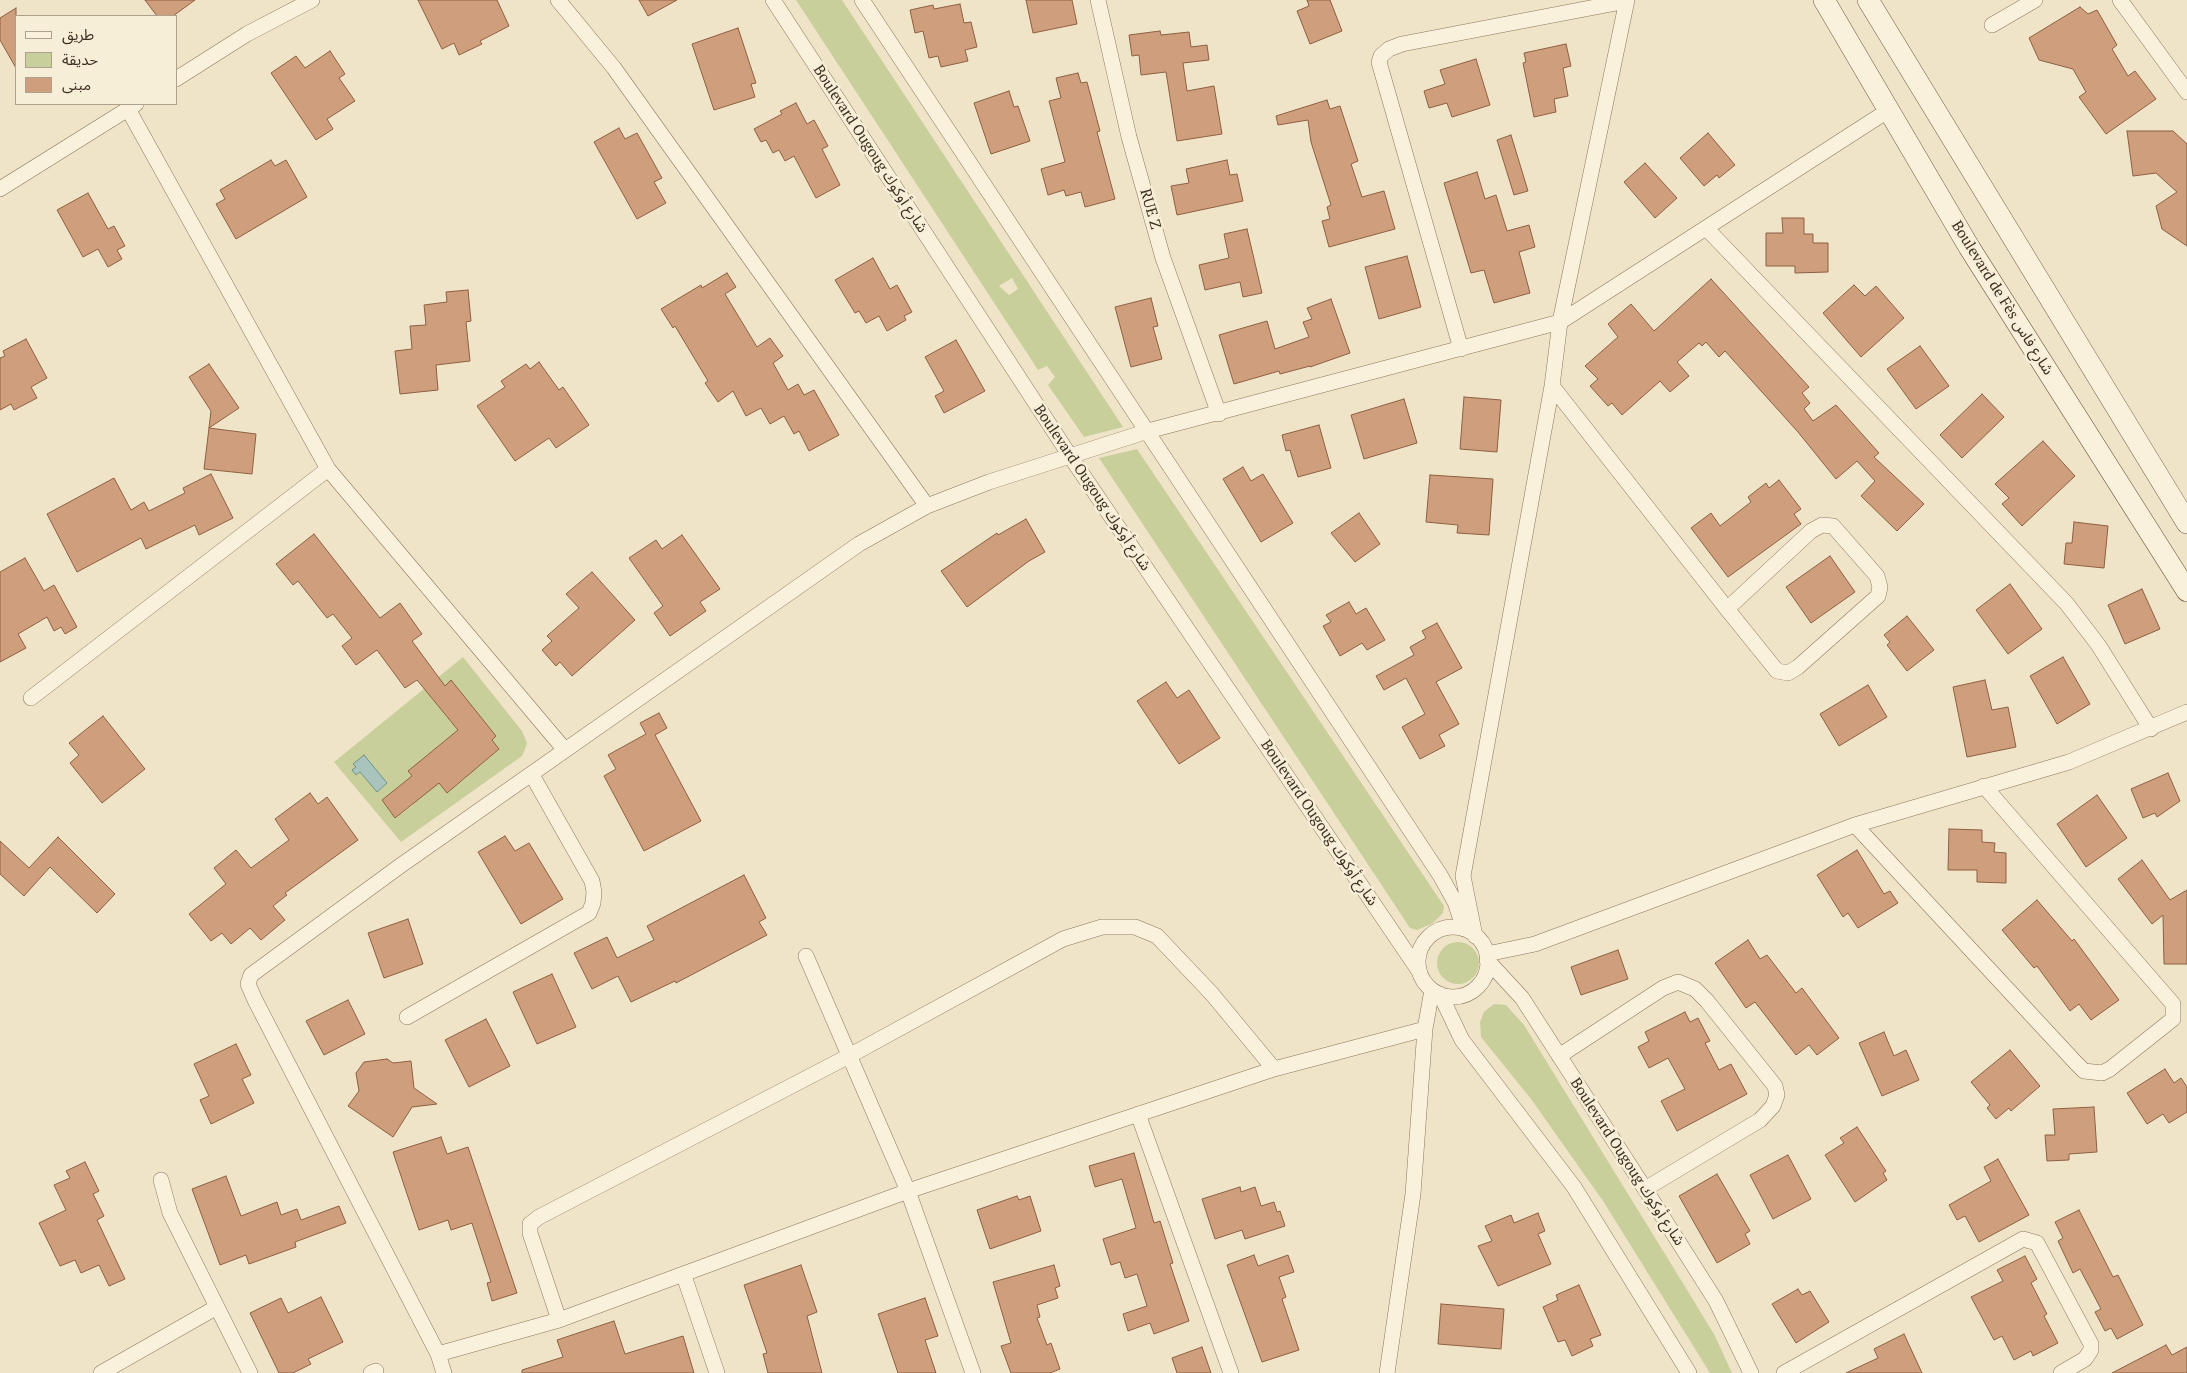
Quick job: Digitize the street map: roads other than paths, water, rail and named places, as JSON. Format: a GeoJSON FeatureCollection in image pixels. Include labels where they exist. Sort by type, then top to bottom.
{"type":"FeatureCollection","features":[{"type":"Feature","properties":{"kind":"main road","name":"Boulevard de Fès شارع فاس"},"geometry":{"type":"LineString","coordinates":[[1824,0],[1968,247],[2187,591]]}},
{"type":"Feature","properties":{"kind":"main road"},"geometry":{"type":"LineString","coordinates":[[1868,0],[2182,500],[2187,523]]}},
{"type":"Feature","properties":{"kind":"street"},"geometry":{"type":"LineString","coordinates":[[178,77],[247,34],[312,0]]}},
{"type":"Feature","properties":{"kind":"street"},"geometry":{"type":"LineString","coordinates":[[558,0],[614,68],[927,506]]}},
{"type":"Feature","properties":{"kind":"street","name":"Boulevard Ougoug شارع أوكوك"},"geometry":{"type":"LineString","coordinates":[[772,0],[1070,456],[1419,971]]}},
{"type":"Feature","properties":{"kind":"street"},"geometry":{"type":"LineString","coordinates":[[862,0],[1440,875],[1470,932],[1487,957],[1484,978],[1473,991],[1457,997],[1436,992]]}},
{"type":"Feature","properties":{"kind":"street","name":"RUE Z"},"geometry":{"type":"LineString","coordinates":[[1098,0],[1129,138],[1161,248],[1219,414]]}},
{"type":"Feature","properties":{"kind":"street"},"geometry":{"type":"LineString","coordinates":[[1461,349],[1379,62],[1381,56],[1388,49],[1402,44],[1627,0],[1560,322],[1552,386],[1463,876],[1470,932]]}},
{"type":"Feature","properties":{"kind":"street"},"geometry":{"type":"LineString","coordinates":[[1992,25],[2035,0]]}},
{"type":"Feature","properties":{"kind":"street"},"geometry":{"type":"LineString","coordinates":[[2120,0],[2187,92]]}},
{"type":"Feature","properties":{"kind":"street"},"geometry":{"type":"LineString","coordinates":[[0,189],[132,106],[328,469],[565,750]]}},
{"type":"Feature","properties":{"kind":"street"},"geometry":{"type":"LineString","coordinates":[[444,1373],[438,1354],[248,984],[251,975],[400,866],[859,544],[927,506],[989,482],[1148,431],[1219,414],[1560,322],[1889,110]]}},
{"type":"Feature","properties":{"kind":"street"},"geometry":{"type":"LineString","coordinates":[[1706,229],[2067,604],[2099,646],[2151,729]]}},
{"type":"Feature","properties":{"kind":"street"},"geometry":{"type":"LineString","coordinates":[[1552,386],[1727,609],[1777,671],[1788,673],[1798,667],[1878,596],[1880,587],[1877,576],[1833,526],[1822,525],[1811,531],[1727,609]]}},
{"type":"Feature","properties":{"kind":"street"},"geometry":{"type":"LineString","coordinates":[[31,698],[328,469]]}},
{"type":"Feature","properties":{"kind":"street"},"geometry":{"type":"LineString","coordinates":[[1487,957],[1535,944],[1855,825],[2069,762],[2151,729],[2187,712]]}},
{"type":"Feature","properties":{"kind":"street"},"geometry":{"type":"LineString","coordinates":[[407,1017],[589,913],[593,903],[592,881],[532,775]]}},
{"type":"Feature","properties":{"kind":"street"},"geometry":{"type":"LineString","coordinates":[[1855,825],[2076,1063],[2084,1071],[2102,1073],[2110,1069],[2173,1019],[2173,1004],[1984,786]]}},
{"type":"Feature","properties":{"kind":"street"},"geometry":{"type":"LineString","coordinates":[[559,1320],[530,1233],[530,1224],[558,1206],[849,1056],[1063,939],[1102,927],[1135,927],[1157,936],[1212,994],[1274,1069]]}},
{"type":"Feature","properties":{"kind":"street"},"geometry":{"type":"LineString","coordinates":[[1470,932],[1445,928],[1429,936],[1419,952],[1419,971],[1424,982],[1436,992],[1462,1040],[1574,1187],[1689,1373]]}},
{"type":"Feature","properties":{"kind":"street"},"geometry":{"type":"LineString","coordinates":[[806,956],[908,1191],[973,1373]]}},
{"type":"Feature","properties":{"kind":"street","name":"Boulevard Ougoug شارع أوكوك"},"geometry":{"type":"LineString","coordinates":[[1487,957],[1522,998],[1645,1189],[1716,1302],[1751,1373]]}},
{"type":"Feature","properties":{"kind":"street"},"geometry":{"type":"LineString","coordinates":[[1559,1056],[1663,988],[1678,982],[1695,989],[1707,1001],[1775,1086],[1777,1095],[1773,1106],[1760,1120],[1645,1189]]}},
{"type":"Feature","properties":{"kind":"street"},"geometry":{"type":"LineString","coordinates":[[1387,1373],[1413,1194],[1425,1029],[1436,992]]}},
{"type":"Feature","properties":{"kind":"street"},"geometry":{"type":"LineString","coordinates":[[438,1354],[559,1320],[684,1276],[908,1191],[1274,1069],[1425,1029]]}},
{"type":"Feature","properties":{"kind":"street"},"geometry":{"type":"LineString","coordinates":[[1138,1114],[1231,1373]]}},
{"type":"Feature","properties":{"kind":"street"},"geometry":{"type":"LineString","coordinates":[[161,1180],[170,1213],[250,1373]]}},
{"type":"Feature","properties":{"kind":"street"},"geometry":{"type":"LineString","coordinates":[[1784,1373],[2023,1239],[2037,1243],[2090,1344],[2089,1354],[2084,1359],[2061,1373]]}},
{"type":"Feature","properties":{"kind":"street"},"geometry":{"type":"LineString","coordinates":[[684,1276],[717,1373]]}},
{"type":"Feature","properties":{"kind":"street"},"geometry":{"type":"LineString","coordinates":[[101,1373],[217,1307]]}},
{"type":"Feature","properties":{"kind":"water"},"geometry":{"type":"Polygon","coordinates":[[[364,755],[387,783],[377,792],[360,772],[356,775],[352,770],[356,767],[353,764],[364,755]]]}}]}
